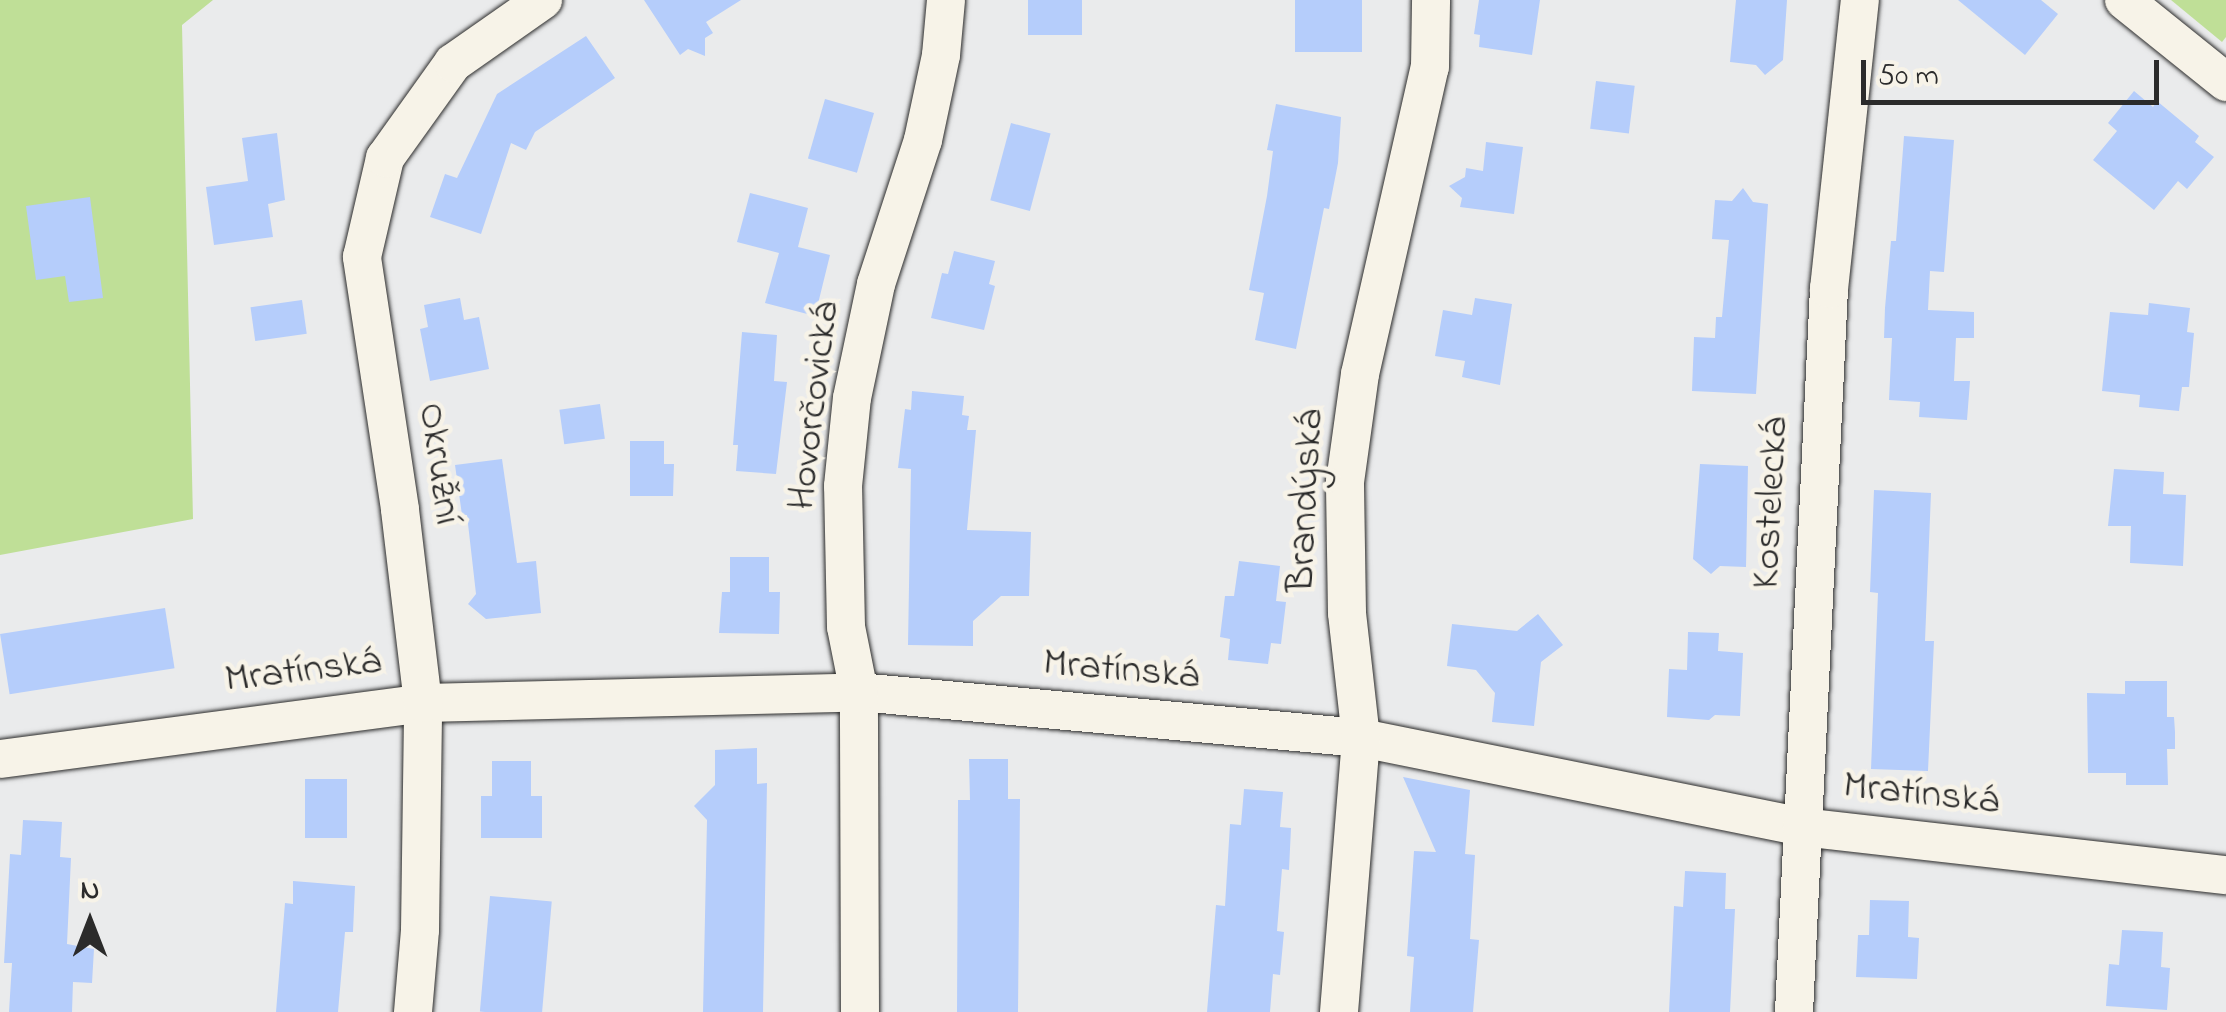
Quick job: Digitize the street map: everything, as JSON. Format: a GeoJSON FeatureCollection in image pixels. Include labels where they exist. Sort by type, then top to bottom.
{"type":"FeatureCollection","features":[{"type":"Feature","properties":{"kind":"street","name":"Okružní"},"geometry":{"type":"LineString","coordinates":[[413,1012],[420,930],[423,703],[400,509],[362,257],[385,158],[453,63],[543,0]]}},
{"type":"Feature","properties":{"kind":"street","name":"Hovorčovická"},"geometry":{"type":"LineString","coordinates":[[860,1012],[859,692],[846,627],[842,486],[852,398],[876,284],[922,140],[941,55],[946,0]]}},
{"type":"Feature","properties":{"kind":"street","name":"Brandýská"},"geometry":{"type":"LineString","coordinates":[[1339,1012],[1362,738],[1346,613],[1345,482],[1360,374],[1430,66],[1431,0]]}},
{"type":"Feature","properties":{"kind":"street","name":"Kostelecká"},"geometry":{"type":"LineString","coordinates":[[1794,1012],[1828,289],[1860,0]]}},
{"type":"Feature","properties":{"kind":"street"},"geometry":{"type":"LineString","coordinates":[[2124,0],[2226,82]]}},
{"type":"Feature","properties":{"kind":"street","name":"Mratínská"},"geometry":{"type":"LineString","coordinates":[[0,759],[423,703],[859,692],[1362,738],[1802,827],[2226,875]]}},
{"type":"Feature","properties":{"kind":"green space"},"geometry":{"type":"Polygon","coordinates":[[[0,0],[213,0],[182,25],[193,519],[0,555],[0,0]]]}},
{"type":"Feature","properties":{"kind":"green space"},"geometry":{"type":"Polygon","coordinates":[[[2171,0],[2226,0],[2226,37],[2222,42],[2171,0]]]}},
{"type":"Feature","properties":{"kind":"building"},"geometry":{"type":"Polygon","coordinates":[[[644,0],[741,0],[706,22],[713,33],[705,38],[705,56],[688,49],[680,55],[644,0]]]}},
{"type":"Feature","properties":{"kind":"building"},"geometry":{"type":"Polygon","coordinates":[[[1028,0],[1082,0],[1082,35],[1028,35],[1028,0]]]}},
{"type":"Feature","properties":{"kind":"building"},"geometry":{"type":"Polygon","coordinates":[[[1295,0],[1362,0],[1362,52],[1295,52],[1295,0]]]}},
{"type":"Feature","properties":{"kind":"building"},"geometry":{"type":"Polygon","coordinates":[[[1479,0],[1540,0],[1532,55],[1479,47],[1480,35],[1474,34],[1479,0]]]}},
{"type":"Feature","properties":{"kind":"building"},"geometry":{"type":"Polygon","coordinates":[[[1736,0],[1787,0],[1783,60],[1765,75],[1756,65],[1730,62],[1736,0]]]}},
{"type":"Feature","properties":{"kind":"building"},"geometry":{"type":"Polygon","coordinates":[[[1958,0],[2041,0],[2058,14],[2025,55],[1958,0]]]}},
{"type":"Feature","properties":{"kind":"building"},"geometry":{"type":"Polygon","coordinates":[[[586,36],[615,78],[535,132],[526,150],[511,143],[481,234],[430,217],[445,174],[457,178],[497,94],[586,36]]]}},
{"type":"Feature","properties":{"kind":"building"},"geometry":{"type":"Polygon","coordinates":[[[1596,81],[1635,86],[1629,133],[1590,129],[1596,81]]]}},
{"type":"Feature","properties":{"kind":"building"},"geometry":{"type":"Polygon","coordinates":[[[2134,91],[2153,107],[2157,101],[2199,136],[2195,142],[2214,157],[2187,189],[2178,181],[2154,210],[2093,160],[2117,131],[2108,123],[2134,91]]]}},
{"type":"Feature","properties":{"kind":"building"},"geometry":{"type":"Polygon","coordinates":[[[825,99],[874,113],[857,173],[808,159],[825,99]]]}},
{"type":"Feature","properties":{"kind":"building"},"geometry":{"type":"Polygon","coordinates":[[[1276,104],[1341,117],[1338,163],[1329,209],[1324,208],[1296,349],[1255,340],[1264,293],[1249,290],[1267,196],[1273,151],[1267,150],[1276,104]]]}},
{"type":"Feature","properties":{"kind":"building"},"geometry":{"type":"Polygon","coordinates":[[[1011,123],[1051,134],[1030,211],[990,200],[1011,123]]]}},
{"type":"Feature","properties":{"kind":"building"},"geometry":{"type":"Polygon","coordinates":[[[277,133],[285,200],[268,204],[273,237],[214,245],[206,187],[248,181],[242,138],[277,133]]]}},
{"type":"Feature","properties":{"kind":"building"},"geometry":{"type":"Polygon","coordinates":[[[1904,136],[1954,140],[1944,272],[1930,271],[1928,310],[1974,312],[1974,338],[1956,338],[1954,381],[1970,381],[1967,420],[1919,417],[1920,402],[1889,400],[1892,338],[1884,338],[1885,308],[1891,241],[1896,241],[1904,136]]]}},
{"type":"Feature","properties":{"kind":"building"},"geometry":{"type":"Polygon","coordinates":[[[1486,142],[1523,147],[1514,214],[1460,207],[1462,198],[1449,186],[1465,177],[1466,168],[1483,171],[1486,142]]]}},
{"type":"Feature","properties":{"kind":"building"},"geometry":{"type":"Polygon","coordinates":[[[1743,188],[1753,202],[1768,204],[1756,394],[1692,391],[1694,337],[1715,338],[1716,317],[1722,317],[1729,240],[1712,239],[1715,200],[1732,201],[1743,188]]]}},
{"type":"Feature","properties":{"kind":"building"},"geometry":{"type":"Polygon","coordinates":[[[750,193],[808,208],[798,247],[830,255],[815,316],[765,303],[779,253],[737,242],[750,193]]]}},
{"type":"Feature","properties":{"kind":"building"},"geometry":{"type":"Polygon","coordinates":[[[90,197],[103,298],[69,302],[65,276],[36,280],[26,206],[90,197]]]}},
{"type":"Feature","properties":{"kind":"building"},"geometry":{"type":"Polygon","coordinates":[[[954,251],[995,261],[989,284],[995,286],[984,330],[931,318],[942,273],[948,274],[954,251]]]}},
{"type":"Feature","properties":{"kind":"building"},"geometry":{"type":"Polygon","coordinates":[[[460,298],[464,320],[479,317],[489,369],[430,381],[420,329],[428,327],[424,305],[460,298]]]}},
{"type":"Feature","properties":{"kind":"building"},"geometry":{"type":"Polygon","coordinates":[[[1475,298],[1512,304],[1500,385],[1462,377],[1465,361],[1435,356],[1443,310],[1472,315],[1475,298]]]}},
{"type":"Feature","properties":{"kind":"building"},"geometry":{"type":"Polygon","coordinates":[[[302,300],[307,334],[255,341],[251,307],[302,300]]]}},
{"type":"Feature","properties":{"kind":"building"},"geometry":{"type":"Polygon","coordinates":[[[2149,303],[2190,308],[2187,332],[2194,333],[2189,387],[2182,387],[2179,411],[2139,407],[2140,395],[2102,391],[2110,312],[2148,315],[2149,303]]]}},
{"type":"Feature","properties":{"kind":"building"},"geometry":{"type":"Polygon","coordinates":[[[742,332],[777,335],[774,381],[787,382],[776,474],[736,471],[738,445],[733,445],[742,332]]]}},
{"type":"Feature","properties":{"kind":"building"},"geometry":{"type":"Polygon","coordinates":[[[912,391],[964,396],[962,415],[969,416],[967,430],[976,430],[967,530],[1031,532],[1029,596],[1001,596],[973,621],[973,646],[908,645],[911,469],[898,468],[905,409],[911,410],[912,391]]]}},
{"type":"Feature","properties":{"kind":"building"},"geometry":{"type":"Polygon","coordinates":[[[600,404],[605,439],[564,444],[559,410],[600,404]]]}},
{"type":"Feature","properties":{"kind":"building"},"geometry":{"type":"Polygon","coordinates":[[[630,441],[664,441],[664,464],[674,464],[673,496],[630,496],[630,441]]]}},
{"type":"Feature","properties":{"kind":"building"},"geometry":{"type":"Polygon","coordinates":[[[502,459],[517,563],[536,561],[541,613],[486,619],[468,604],[476,594],[467,515],[462,515],[455,465],[502,459]]]}},
{"type":"Feature","properties":{"kind":"building"},"geometry":{"type":"Polygon","coordinates":[[[1700,464],[1748,466],[1746,567],[1720,566],[1711,574],[1693,559],[1700,464]]]}},
{"type":"Feature","properties":{"kind":"building"},"geometry":{"type":"Polygon","coordinates":[[[2114,469],[2164,472],[2163,494],[2186,495],[2183,566],[2130,563],[2131,526],[2108,526],[2114,469]]]}},
{"type":"Feature","properties":{"kind":"building"},"geometry":{"type":"Polygon","coordinates":[[[1874,490],[1931,493],[1925,641],[1934,641],[1928,771],[1871,769],[1878,593],[1870,592],[1874,490]]]}},
{"type":"Feature","properties":{"kind":"building"},"geometry":{"type":"Polygon","coordinates":[[[730,557],[769,557],[769,592],[780,592],[779,634],[719,633],[722,592],[730,592],[730,557]]]}},
{"type":"Feature","properties":{"kind":"building"},"geometry":{"type":"Polygon","coordinates":[[[1239,561],[1280,566],[1276,601],[1286,602],[1281,644],[1271,643],[1268,664],[1228,660],[1230,639],[1220,637],[1225,596],[1234,596],[1239,561]]]}},
{"type":"Feature","properties":{"kind":"building"},"geometry":{"type":"Polygon","coordinates":[[[165,608],[175,668],[10,694],[0,634],[165,608]]]}},
{"type":"Feature","properties":{"kind":"building"},"geometry":{"type":"Polygon","coordinates":[[[1538,614],[1563,645],[1541,662],[1534,726],[1492,722],[1495,693],[1476,670],[1447,666],[1452,624],[1517,631],[1538,614]]]}},
{"type":"Feature","properties":{"kind":"building"},"geometry":{"type":"Polygon","coordinates":[[[1688,632],[1719,633],[1718,651],[1743,653],[1740,716],[1715,715],[1709,720],[1667,717],[1669,669],[1687,670],[1688,632]]]}},
{"type":"Feature","properties":{"kind":"building"},"geometry":{"type":"Polygon","coordinates":[[[2125,681],[2167,681],[2167,717],[2174,717],[2175,732],[2175,749],[2167,749],[2168,785],[2126,785],[2126,773],[2088,773],[2087,693],[2125,694],[2125,681]]]}},
{"type":"Feature","properties":{"kind":"building"},"geometry":{"type":"Polygon","coordinates":[[[757,748],[757,784],[767,783],[763,1012],[703,1012],[707,820],[694,806],[715,785],[715,750],[757,748]]]}},
{"type":"Feature","properties":{"kind":"building"},"geometry":{"type":"Polygon","coordinates":[[[969,759],[1008,759],[1008,799],[1020,799],[1018,1012],[957,1012],[958,800],[970,800],[969,759]]]}},
{"type":"Feature","properties":{"kind":"building"},"geometry":{"type":"Polygon","coordinates":[[[492,761],[531,761],[531,796],[542,796],[542,838],[481,838],[481,796],[492,796],[492,761]]]}},
{"type":"Feature","properties":{"kind":"building"},"geometry":{"type":"Polygon","coordinates":[[[1403,777],[1470,790],[1465,854],[1475,855],[1470,939],[1479,940],[1473,1012],[1410,1012],[1414,957],[1407,956],[1414,851],[1436,852],[1403,777]]]}},
{"type":"Feature","properties":{"kind":"building"},"geometry":{"type":"Polygon","coordinates":[[[305,779],[347,779],[347,838],[305,838],[305,779]]]}},
{"type":"Feature","properties":{"kind":"building"},"geometry":{"type":"Polygon","coordinates":[[[1244,789],[1283,792],[1280,827],[1291,828],[1289,870],[1282,869],[1277,931],[1284,932],[1280,975],[1273,974],[1270,1012],[1207,1012],[1216,905],[1225,906],[1230,824],[1241,825],[1244,789]]]}},
{"type":"Feature","properties":{"kind":"building"},"geometry":{"type":"Polygon","coordinates":[[[23,820],[62,822],[60,857],[71,858],[67,944],[94,949],[92,983],[73,982],[72,1012],[9,1012],[12,963],[4,963],[10,854],[21,855],[23,820]]]}},
{"type":"Feature","properties":{"kind":"building"},"geometry":{"type":"Polygon","coordinates":[[[1685,871],[1726,873],[1725,909],[1735,909],[1730,1012],[1669,1012],[1674,906],[1683,907],[1685,871]]]}},
{"type":"Feature","properties":{"kind":"building"},"geometry":{"type":"Polygon","coordinates":[[[293,881],[355,886],[353,932],[345,932],[338,1012],[276,1012],[285,903],[293,904],[293,881]]]}},
{"type":"Feature","properties":{"kind":"building"},"geometry":{"type":"Polygon","coordinates":[[[490,896],[552,901],[542,1012],[480,1012],[490,896]]]}},
{"type":"Feature","properties":{"kind":"building"},"geometry":{"type":"Polygon","coordinates":[[[1870,900],[1909,901],[1908,937],[1919,938],[1917,979],[1856,977],[1858,935],[1869,935],[1870,900]]]}},
{"type":"Feature","properties":{"kind":"building"},"geometry":{"type":"Polygon","coordinates":[[[2122,930],[2163,932],[2161,967],[2170,968],[2167,1010],[2106,1006],[2109,964],[2119,965],[2122,930]]]}}]}
